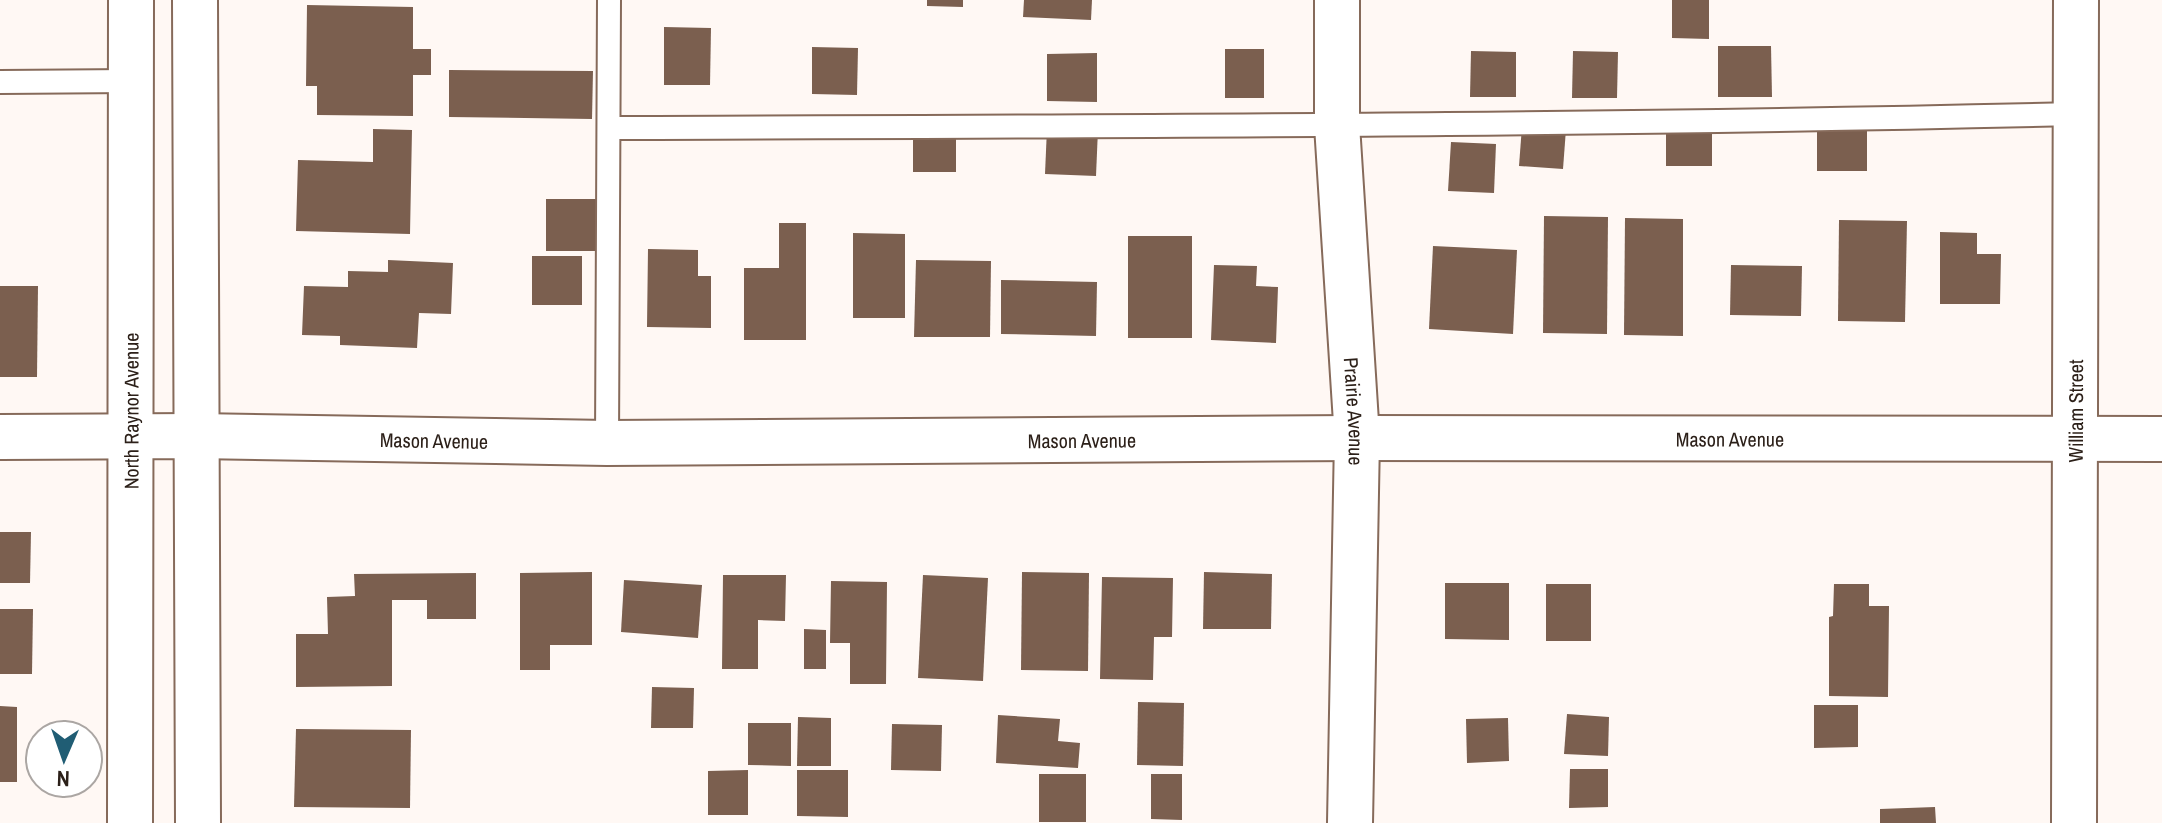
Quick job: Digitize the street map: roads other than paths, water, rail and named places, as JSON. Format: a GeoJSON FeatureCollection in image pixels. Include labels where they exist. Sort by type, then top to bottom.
{"type":"FeatureCollection","features":[{"type":"Feature","properties":{"kind":"street","name":"North Raynor Avenue"},"geometry":{"type":"LineString","coordinates":[[130,823],[131,0]]}},
{"type":"Feature","properties":{"kind":"street"},"geometry":{"type":"LineString","coordinates":[[195,0],[198,823]]}},
{"type":"Feature","properties":{"kind":"street","name":"Prairie Avenue"},"geometry":{"type":"LineString","coordinates":[[1337,0],[1337,125],[1357,438],[1350,823]]}},
{"type":"Feature","properties":{"kind":"street","name":"William Street"},"geometry":{"type":"LineString","coordinates":[[2074,823],[2076,0]]}},
{"type":"Feature","properties":{"kind":"street","name":"Mason Avenue"},"geometry":{"type":"LineString","coordinates":[[0,437],[197,436],[607,443],[1357,438],[2162,439]]}},
{"type":"Feature","properties":{"kind":"lane"},"geometry":{"type":"LineString","coordinates":[[607,443],[609,0]]}},
{"type":"Feature","properties":{"kind":"lane"},"geometry":{"type":"LineString","coordinates":[[0,82],[132,81]]}},
{"type":"Feature","properties":{"kind":"lane"},"geometry":{"type":"LineString","coordinates":[[609,128],[1337,125],[2075,114]]}}]}
